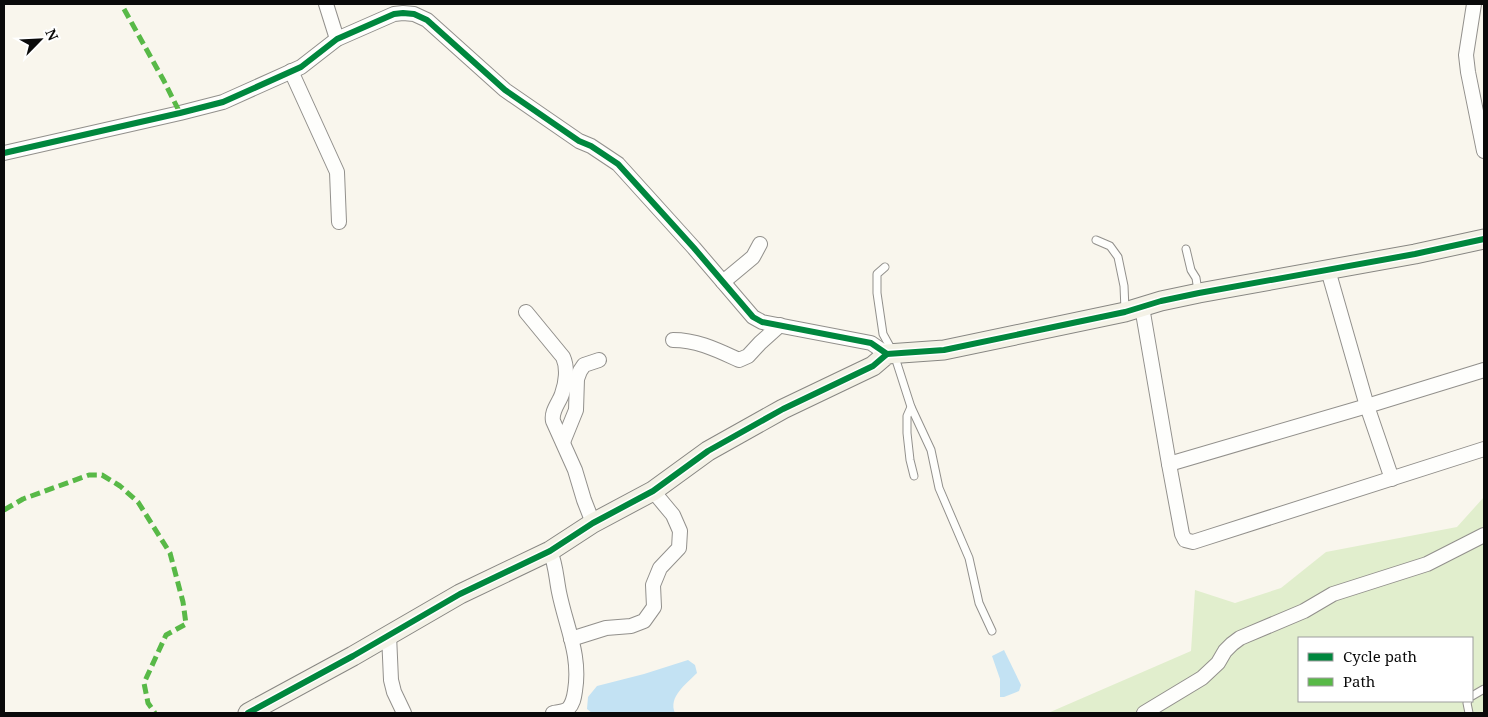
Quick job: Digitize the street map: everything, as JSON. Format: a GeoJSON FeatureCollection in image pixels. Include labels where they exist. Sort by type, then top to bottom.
{"type":"FeatureCollection","features":[{"type":"Feature","properties":{"kind":"street"},"geometry":{"type":"LineString","coordinates":[[326,4],[337,39]]}},
{"type":"Feature","properties":{"kind":"street"},"geometry":{"type":"LineString","coordinates":[[1474,4],[1466,55],[1484,151]]}},
{"type":"Feature","properties":{"kind":"street"},"geometry":{"type":"LineString","coordinates":[[4,153],[212,106],[308,63],[337,39],[394,14],[414,14],[427,20],[505,90],[579,141],[591,146],[618,164],[753,317],[762,322],[780,326],[871,343],[890,354]]}},
{"type":"Feature","properties":{"kind":"street"},"geometry":{"type":"LineString","coordinates":[[291,71],[337,172],[339,222]]}},
{"type":"Feature","properties":{"kind":"street"},"geometry":{"type":"LineString","coordinates":[[248,713],[460,594],[550,551],[593,523],[653,491],[708,451],[783,409],[873,366],[890,354],[944,350],[1199,293],[1484,239]]}},
{"type":"Feature","properties":{"kind":"street"},"geometry":{"type":"LineString","coordinates":[[723,282],[753,257],[760,244]]}},
{"type":"Feature","properties":{"kind":"street"},"geometry":{"type":"LineString","coordinates":[[1328,270],[1367,406],[1392,479]]}},
{"type":"Feature","properties":{"kind":"street"},"geometry":{"type":"LineString","coordinates":[[1134,309],[1169,464],[1182,534],[1186,540],[1193,542],[1484,449]]}},
{"type":"Feature","properties":{"kind":"street"},"geometry":{"type":"LineString","coordinates":[[526,312],[565,362],[563,393],[552,415],[553,421],[575,470],[593,523]]}},
{"type":"Feature","properties":{"kind":"street"},"geometry":{"type":"LineString","coordinates":[[673,340],[700,343],[739,360],[748,356],[780,326]]}},
{"type":"Feature","properties":{"kind":"street"},"geometry":{"type":"LineString","coordinates":[[564,442],[576,410],[577,379],[580,371],[584,365],[599,360]]}},
{"type":"Feature","properties":{"kind":"street"},"geometry":{"type":"LineString","coordinates":[[1169,464],[1484,370]]}},
{"type":"Feature","properties":{"kind":"street"},"geometry":{"type":"LineString","coordinates":[[571,639],[606,628],[631,626],[644,621],[654,607],[653,585],[660,568],[679,548],[680,531],[673,515],[653,491]]}},
{"type":"Feature","properties":{"kind":"street"},"geometry":{"type":"LineString","coordinates":[[1144,713],[1202,678],[1218,663],[1225,651],[1240,638],[1304,611],[1334,594],[1427,564],[1484,535]]}},
{"type":"Feature","properties":{"kind":"street"},"geometry":{"type":"LineString","coordinates":[[550,551],[555,562],[559,592],[575,651],[577,667],[574,700],[569,708],[562,712],[553,713]]}},
{"type":"Feature","properties":{"kind":"street"},"geometry":{"type":"LineString","coordinates":[[389,635],[391,680],[394,692],[404,713]]}},
{"type":"Feature","properties":{"kind":"lane"},"geometry":{"type":"LineString","coordinates":[[1096,240],[1110,246],[1118,257],[1124,286],[1134,309]]}},
{"type":"Feature","properties":{"kind":"lane"},"geometry":{"type":"LineString","coordinates":[[1186,248],[1199,293]]}},
{"type":"Feature","properties":{"kind":"lane"},"geometry":{"type":"LineString","coordinates":[[885,267],[877,274],[883,334],[910,407],[931,450],[939,488],[969,558],[979,603],[992,630]]}},
{"type":"Feature","properties":{"kind":"lane"},"geometry":{"type":"LineString","coordinates":[[910,407],[907,416],[907,433],[914,476]]}},
{"type":"Feature","properties":{"kind":"green space"},"geometry":{"type":"Polygon","coordinates":[[[1484,497],[1484,713],[1048,713],[1191,651],[1195,590],[1235,603],[1281,588],[1326,552],[1457,527],[1484,497]]]}},
{"type":"Feature","properties":{"kind":"water"},"geometry":{"type":"Polygon","coordinates":[[[1004,650],[1021,685],[1019,691],[1000,697],[1000,679],[992,656],[1004,650]]]}},
{"type":"Feature","properties":{"kind":"water"},"geometry":{"type":"Polygon","coordinates":[[[688,660],[695,665],[697,673],[683,686],[676,696],[673,707],[675,713],[592,713],[587,709],[588,697],[597,686],[688,660]]]}},
{"type":"Feature","properties":{"kind":"marked path"},"geometry":{"type":"LineString","coordinates":[[124,9],[180,113]]}},
{"type":"Feature","properties":{"kind":"marked path"},"geometry":{"type":"LineString","coordinates":[[4,510],[23,499],[89,475],[102,475],[120,486],[138,502],[170,553],[183,602],[186,624],[166,635],[144,683],[148,703],[155,713]]}},
{"type":"Feature","properties":{"kind":"cycle path"},"geometry":{"type":"LineString","coordinates":[[4,153],[223,102],[301,67],[337,39],[394,14],[414,14],[427,20],[505,90],[579,141],[591,146],[618,164],[753,317],[762,322],[871,343],[887,354]]}},
{"type":"Feature","properties":{"kind":"cycle path"},"geometry":{"type":"LineString","coordinates":[[248,713],[353,656],[460,594],[550,551],[593,523],[653,491],[708,451],[783,409],[873,366],[887,354],[944,350],[1125,312],[1161,301],[1199,293],[1415,254],[1484,239]]}}]}
